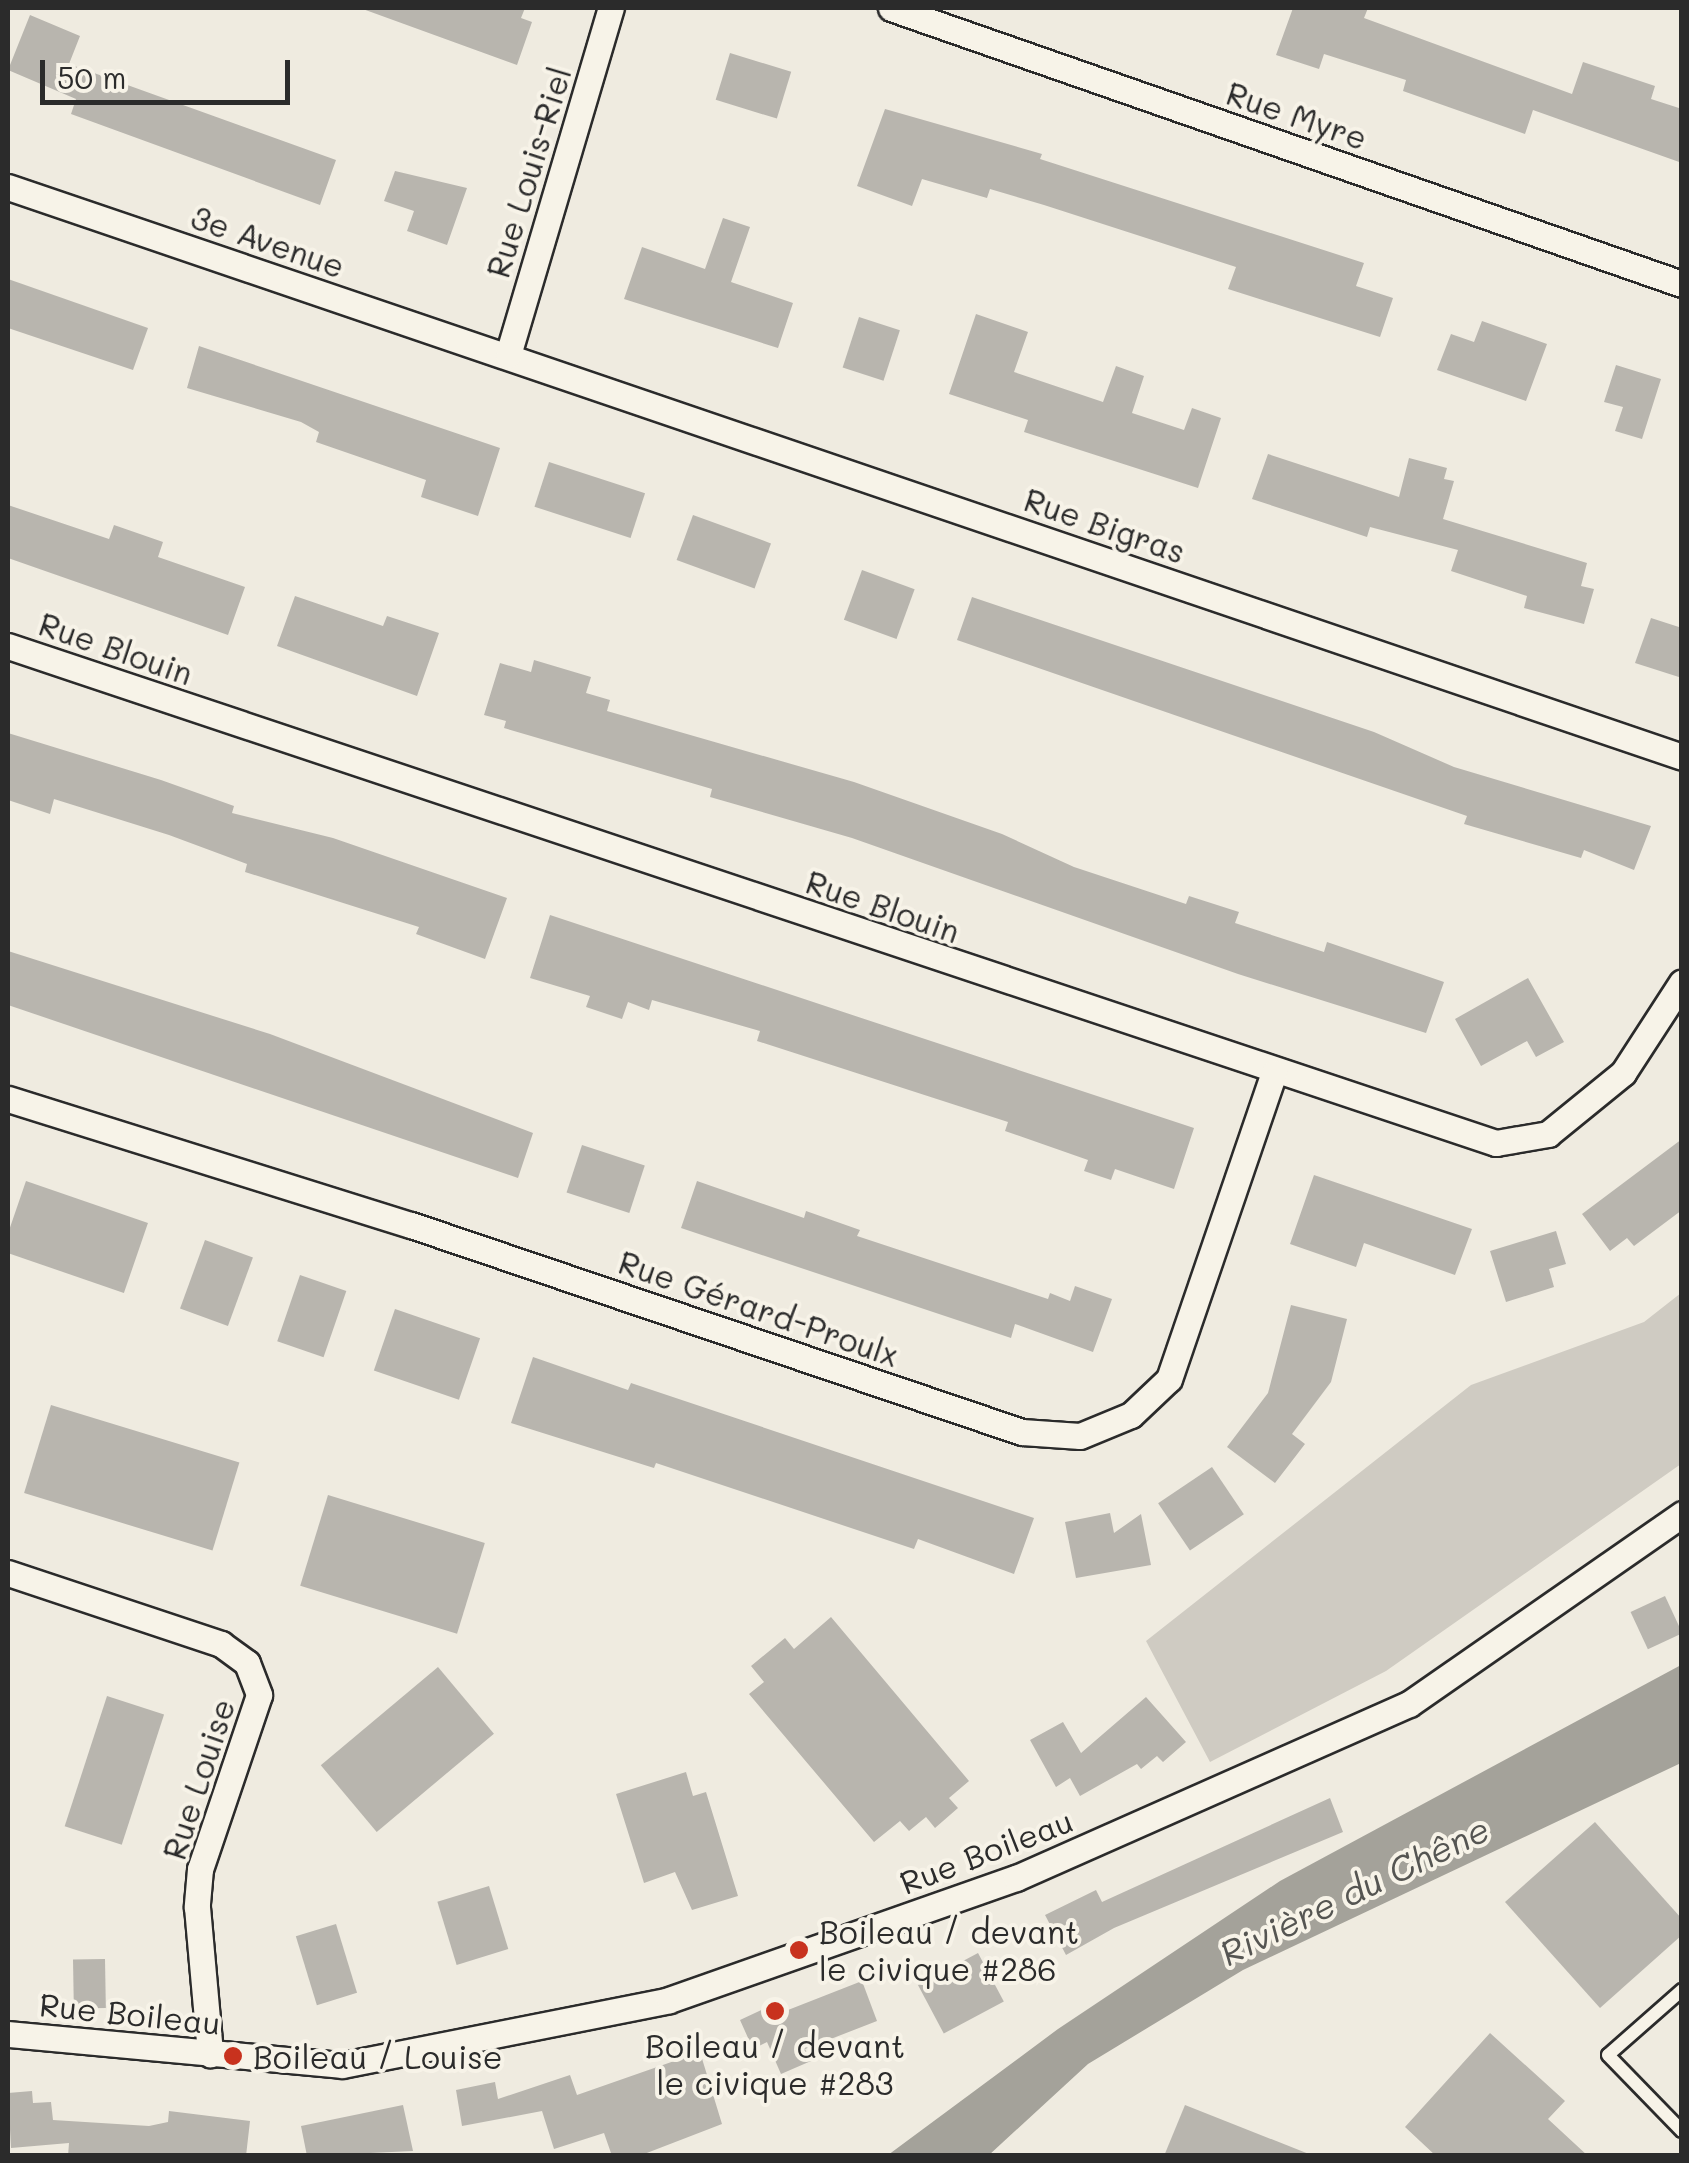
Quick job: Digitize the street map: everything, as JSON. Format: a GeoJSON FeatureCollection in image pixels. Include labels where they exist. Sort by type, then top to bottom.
{"type":"FeatureCollection","features":[{"type":"Feature","properties":{"kind":"street","name":"Rue Louis-Riel"},"geometry":{"type":"LineString","coordinates":[[508,356],[612,8]]}},
{"type":"Feature","properties":{"kind":"street","name":"Rue Myre"},"geometry":{"type":"LineString","coordinates":[[891,8],[1682,284]]}},
{"type":"Feature","properties":{"kind":"street","name":"3e Avenue"},"geometry":{"type":"LineString","coordinates":[[8,187],[508,356]]}},
{"type":"Feature","properties":{"kind":"street","name":"Rue Bigras"},"geometry":{"type":"LineString","coordinates":[[508,356],[1682,756]]}},
{"type":"Feature","properties":{"kind":"street","name":"Rue Blouin"},"geometry":{"type":"LineString","coordinates":[[8,646],[1496,1143],[1548,1134],[1623,1072],[1682,982]]}},
{"type":"Feature","properties":{"kind":"street","name":"Rue Gérard-Proulx"},"geometry":{"type":"LineString","coordinates":[[8,1098],[410,1225],[1022,1432],[1080,1436],[1131,1415],[1169,1378],[1274,1072]]}},
{"type":"Feature","properties":{"kind":"street","name":"Rue Boileau"},"geometry":{"type":"LineString","coordinates":[[8,2034],[342,2065],[651,2004],[1016,1878],[1409,1704],[1682,1514]]}},
{"type":"Feature","properties":{"kind":"street","name":"Rue Louise"},"geometry":{"type":"LineString","coordinates":[[8,1573],[221,1644],[247,1663],[259,1695],[200,1869],[196,1908],[210,2054]]}},
{"type":"Feature","properties":{"kind":"lane"},"geometry":{"type":"LineString","coordinates":[[1682,1990],[1608,2055],[1682,2131]]}},
{"type":"Feature","properties":{"kind":"shaded area"},"geometry":{"type":"Polygon","coordinates":[[[1681,1293],[1681,1464],[1386,1671],[1210,1762],[1146,1641],[1471,1385],[1644,1322],[1681,1293]]]}},
{"type":"Feature","properties":{"kind":"water","name":"Rivière du Chêne"},"geometry":{"type":"Polygon","coordinates":[[[1681,1665],[1681,1763],[1243,1970],[1088,2064],[989,2155],[888,2155],[1058,2029],[1280,1881],[1681,1665]]]}},
{"type":"Feature","properties":{"kind":"building"},"geometry":{"type":"Polygon","coordinates":[[[360,8],[525,8],[521,18],[532,22],[517,65],[360,8]]]}},
{"type":"Feature","properties":{"kind":"building"},"geometry":{"type":"Polygon","coordinates":[[[1293,8],[1368,8],[1364,18],[1572,94],[1583,62],[1655,86],[1651,99],[1682,109],[1682,163],[1533,110],[1525,134],[1403,91],[1406,80],[1324,54],[1319,69],[1276,55],[1293,8]]]}},
{"type":"Feature","properties":{"kind":"building"},"geometry":{"type":"Polygon","coordinates":[[[30,15],[80,36],[69,64],[336,160],[320,205],[71,114],[76,99],[8,70],[30,15]]]}},
{"type":"Feature","properties":{"kind":"building"},"geometry":{"type":"Polygon","coordinates":[[[730,53],[791,72],[777,119],[716,100],[730,53]]]}},
{"type":"Feature","properties":{"kind":"building"},"geometry":{"type":"Polygon","coordinates":[[[885,109],[1042,154],[1040,159],[1364,263],[1356,286],[1393,298],[1380,337],[1228,289],[1236,267],[990,189],[987,198],[922,179],[912,206],[857,186],[885,109]]]}},
{"type":"Feature","properties":{"kind":"building"},"geometry":{"type":"Polygon","coordinates":[[[395,171],[467,188],[447,245],[407,231],[414,211],[384,201],[395,171]]]}},
{"type":"Feature","properties":{"kind":"building"},"geometry":{"type":"Polygon","coordinates":[[[723,218],[750,227],[731,282],[793,303],[778,348],[624,299],[642,247],[705,269],[723,218]]]}},
{"type":"Feature","properties":{"kind":"building"},"geometry":{"type":"Polygon","coordinates":[[[8,279],[148,328],[133,370],[8,328],[8,279]]]}},
{"type":"Feature","properties":{"kind":"building"},"geometry":{"type":"Polygon","coordinates":[[[976,314],[1028,332],[1014,372],[1103,402],[1116,366],[1144,376],[1132,413],[1184,430],[1192,408],[1221,418],[1198,488],[1024,432],[1028,420],[949,394],[976,314]]]}},
{"type":"Feature","properties":{"kind":"building"},"geometry":{"type":"Polygon","coordinates":[[[859,317],[900,330],[884,381],[843,367],[859,317]]]}},
{"type":"Feature","properties":{"kind":"building"},"geometry":{"type":"Polygon","coordinates":[[[1482,321],[1547,344],[1526,401],[1437,370],[1451,334],[1474,342],[1482,321]]]}},
{"type":"Feature","properties":{"kind":"building"},"geometry":{"type":"Polygon","coordinates":[[[199,346],[500,448],[478,516],[421,497],[426,480],[316,442],[319,432],[301,422],[187,388],[199,346]]]}},
{"type":"Feature","properties":{"kind":"building"},"geometry":{"type":"Polygon","coordinates":[[[1616,365],[1661,379],[1642,439],[1615,431],[1623,407],[1604,402],[1616,365]]]}},
{"type":"Feature","properties":{"kind":"building"},"geometry":{"type":"Polygon","coordinates":[[[1268,454],[1399,497],[1409,458],[1447,468],[1444,479],[1454,481],[1443,519],[1587,563],[1581,586],[1594,589],[1584,624],[1524,608],[1527,596],[1451,571],[1458,550],[1370,527],[1367,537],[1252,499],[1268,454]]]}},
{"type":"Feature","properties":{"kind":"building"},"geometry":{"type":"Polygon","coordinates":[[[549,462],[645,493],[631,538],[534,507],[549,462]]]}},
{"type":"Feature","properties":{"kind":"building"},"geometry":{"type":"Polygon","coordinates":[[[8,505],[109,539],[114,525],[163,542],[158,557],[245,587],[228,635],[8,558],[8,505]]]}},
{"type":"Feature","properties":{"kind":"building"},"geometry":{"type":"Polygon","coordinates":[[[693,515],[771,543],[755,588],[677,560],[693,515]]]}},
{"type":"Feature","properties":{"kind":"building"},"geometry":{"type":"Polygon","coordinates":[[[862,570],[915,589],[896,639],[844,620],[862,570]]]}},
{"type":"Feature","properties":{"kind":"building"},"geometry":{"type":"Polygon","coordinates":[[[295,596],[383,626],[387,616],[439,633],[417,696],[277,646],[295,596]]]}},
{"type":"Feature","properties":{"kind":"building"},"geometry":{"type":"Polygon","coordinates":[[[972,597],[1374,732],[1454,767],[1651,826],[1634,870],[1584,850],[1581,858],[1464,824],[1467,816],[957,640],[972,597]]]}},
{"type":"Feature","properties":{"kind":"building"},"geometry":{"type":"Polygon","coordinates":[[[1651,618],[1682,628],[1682,678],[1635,663],[1651,618]]]}},
{"type":"Feature","properties":{"kind":"building"},"geometry":{"type":"Polygon","coordinates":[[[534,660],[591,677],[586,693],[610,700],[607,711],[854,782],[1002,834],[1074,867],[1186,904],[1189,896],[1239,912],[1235,923],[1324,952],[1327,942],[1444,982],[1426,1033],[1238,974],[852,838],[710,797],[712,789],[504,728],[506,721],[484,715],[500,663],[531,672],[534,660]]]}},
{"type":"Feature","properties":{"kind":"building"},"geometry":{"type":"Polygon","coordinates":[[[8,733],[234,806],[232,813],[333,838],[507,898],[485,959],[416,934],[419,927],[245,872],[247,864],[169,835],[54,799],[50,814],[8,800],[8,733]]]}},
{"type":"Feature","properties":{"kind":"building"},"geometry":{"type":"Polygon","coordinates":[[[550,915],[1194,1128],[1174,1189],[1115,1169],[1111,1180],[1084,1171],[1088,1160],[1005,1131],[1008,1122],[757,1041],[760,1031],[652,1000],[649,1010],[628,1002],[622,1019],[586,1007],[590,996],[530,978],[550,915]]]}},
{"type":"Feature","properties":{"kind":"building"},"geometry":{"type":"Polygon","coordinates":[[[8,951],[270,1034],[533,1133],[518,1178],[8,1005],[8,951]]]}},
{"type":"Feature","properties":{"kind":"building"},"geometry":{"type":"Polygon","coordinates":[[[1528,978],[1564,1042],[1536,1057],[1527,1041],[1481,1066],[1455,1019],[1528,978]]]}},
{"type":"Feature","properties":{"kind":"building"},"geometry":{"type":"Polygon","coordinates":[[[1682,1139],[1682,1210],[1634,1246],[1627,1238],[1610,1251],[1582,1214],[1682,1139]]]}},
{"type":"Feature","properties":{"kind":"building"},"geometry":{"type":"Polygon","coordinates":[[[582,1145],[645,1165],[629,1213],[567,1193],[582,1145]]]}},
{"type":"Feature","properties":{"kind":"building"},"geometry":{"type":"Polygon","coordinates":[[[1314,1175],[1472,1229],[1455,1275],[1364,1243],[1356,1267],[1290,1244],[1314,1175]]]}},
{"type":"Feature","properties":{"kind":"building"},"geometry":{"type":"Polygon","coordinates":[[[26,1181],[148,1223],[124,1293],[8,1253],[8,1233],[26,1181]]]}},
{"type":"Feature","properties":{"kind":"building"},"geometry":{"type":"Polygon","coordinates":[[[697,1181],[804,1218],[806,1211],[860,1230],[857,1236],[1048,1299],[1050,1293],[1070,1301],[1075,1286],[1112,1299],[1093,1352],[1015,1324],[1011,1338],[681,1228],[697,1181]]]}},
{"type":"Feature","properties":{"kind":"building"},"geometry":{"type":"Polygon","coordinates":[[[1556,1231],[1566,1264],[1549,1269],[1554,1287],[1506,1302],[1490,1251],[1556,1231]]]}},
{"type":"Feature","properties":{"kind":"building"},"geometry":{"type":"Polygon","coordinates":[[[205,1240],[253,1257],[228,1326],[180,1309],[205,1240]]]}},
{"type":"Feature","properties":{"kind":"building"},"geometry":{"type":"Polygon","coordinates":[[[300,1275],[346,1291],[324,1357],[277,1341],[300,1275]]]}},
{"type":"Feature","properties":{"kind":"building"},"geometry":{"type":"Polygon","coordinates":[[[1291,1305],[1347,1319],[1331,1382],[1292,1434],[1305,1444],[1275,1483],[1227,1447],[1268,1393],[1291,1305]]]}},
{"type":"Feature","properties":{"kind":"building"},"geometry":{"type":"Polygon","coordinates":[[[395,1309],[480,1338],[459,1400],[374,1370],[395,1309]]]}},
{"type":"Feature","properties":{"kind":"building"},"geometry":{"type":"Polygon","coordinates":[[[533,1357],[628,1390],[631,1383],[1034,1518],[1014,1574],[918,1539],[914,1549],[656,1463],[654,1468],[511,1423],[533,1357]]]}},
{"type":"Feature","properties":{"kind":"building"},"geometry":{"type":"Polygon","coordinates":[[[51,1405],[239,1463],[212,1551],[24,1493],[51,1405]]]}},
{"type":"Feature","properties":{"kind":"building"},"geometry":{"type":"Polygon","coordinates":[[[1212,1467],[1244,1514],[1190,1551],[1158,1503],[1212,1467]]]}},
{"type":"Feature","properties":{"kind":"building"},"geometry":{"type":"Polygon","coordinates":[[[328,1495],[485,1543],[457,1634],[300,1586],[328,1495]]]}},
{"type":"Feature","properties":{"kind":"building"},"geometry":{"type":"Polygon","coordinates":[[[1110,1513],[1114,1533],[1141,1514],[1151,1565],[1076,1578],[1065,1522],[1110,1513]]]}},
{"type":"Feature","properties":{"kind":"building"},"geometry":{"type":"Polygon","coordinates":[[[1665,1596],[1682,1633],[1648,1649],[1631,1612],[1665,1596]]]}},
{"type":"Feature","properties":{"kind":"building"},"geometry":{"type":"Polygon","coordinates":[[[831,1617],[969,1781],[949,1798],[958,1808],[935,1828],[926,1817],[909,1831],[900,1821],[874,1842],[749,1694],[764,1682],[751,1666],[785,1638],[794,1649],[831,1617]]]}},
{"type":"Feature","properties":{"kind":"building"},"geometry":{"type":"Polygon","coordinates":[[[438,1667],[494,1734],[377,1832],[321,1765],[438,1667]]]}},
{"type":"Feature","properties":{"kind":"building"},"geometry":{"type":"Polygon","coordinates":[[[107,1696],[164,1715],[122,1845],[65,1826],[107,1696]]]}},
{"type":"Feature","properties":{"kind":"building"},"geometry":{"type":"Polygon","coordinates":[[[1146,1697],[1186,1742],[1163,1762],[1157,1756],[1141,1769],[1137,1764],[1080,1796],[1070,1778],[1056,1787],[1030,1740],[1063,1722],[1081,1753],[1146,1697]]]}},
{"type":"Feature","properties":{"kind":"building"},"geometry":{"type":"Polygon","coordinates":[[[686,1772],[693,1796],[706,1792],[738,1896],[692,1910],[675,1872],[644,1883],[616,1794],[686,1772]]]}},
{"type":"Feature","properties":{"kind":"building"},"geometry":{"type":"Polygon","coordinates":[[[1330,1798],[1343,1832],[1114,1928],[1066,1955],[1045,1915],[1096,1890],[1102,1902],[1330,1798]]]}},
{"type":"Feature","properties":{"kind":"building"},"geometry":{"type":"Polygon","coordinates":[[[1595,1822],[1682,1919],[1682,1935],[1600,2008],[1505,1902],[1595,1822]]]}},
{"type":"Feature","properties":{"kind":"building"},"geometry":{"type":"Polygon","coordinates":[[[489,1886],[508,1949],[457,1965],[437,1902],[489,1886]]]}},
{"type":"Feature","properties":{"kind":"building"},"geometry":{"type":"Polygon","coordinates":[[[336,1924],[357,1993],[317,2005],[296,1936],[336,1924]]]}},
{"type":"Feature","properties":{"kind":"building"},"geometry":{"type":"Polygon","coordinates":[[[978,1953],[1004,2002],[944,2033],[918,1985],[978,1953]]]}},
{"type":"Feature","properties":{"kind":"building"},"geometry":{"type":"Polygon","coordinates":[[[105,1959],[106,2008],[74,2009],[73,1960],[105,1959]]]}},
{"type":"Feature","properties":{"kind":"building"},"geometry":{"type":"Polygon","coordinates":[[[862,1981],[877,2021],[805,2049],[811,2061],[781,2074],[767,2042],[753,2049],[740,2020],[783,2000],[788,2010],[862,1981]]]}},
{"type":"Feature","properties":{"kind":"building"},"geometry":{"type":"Polygon","coordinates":[[[1490,2033],[1565,2101],[1548,2119],[1588,2156],[1436,2156],[1405,2127],[1490,2033]]]}},
{"type":"Feature","properties":{"kind":"building"},"geometry":{"type":"Polygon","coordinates":[[[700,2052],[722,2124],[639,2156],[612,2156],[604,2133],[554,2149],[542,2111],[462,2126],[456,2090],[495,2082],[498,2099],[570,2075],[577,2095],[700,2052]]]}},
{"type":"Feature","properties":{"kind":"building"},"geometry":{"type":"Polygon","coordinates":[[[32,2091],[33,2103],[51,2102],[53,2120],[149,2126],[168,2122],[169,2111],[250,2121],[246,2156],[68,2156],[69,2143],[11,2148],[8,2093],[32,2091]]]}},
{"type":"Feature","properties":{"kind":"building"},"geometry":{"type":"Polygon","coordinates":[[[403,2105],[413,2151],[307,2156],[301,2126],[403,2105]]]}},
{"type":"Feature","properties":{"kind":"building"},"geometry":{"type":"Polygon","coordinates":[[[1185,2105],[1309,2154],[1309,2156],[1164,2156],[1185,2105]]]}},
{"type":"Feature","properties":{"kind":"place","name":"Boileau / devant le civique #286"},"geometry":{"type":"Point","coordinates":[799,1950]}},
{"type":"Feature","properties":{"kind":"place","name":"Boileau / devant le civique #283"},"geometry":{"type":"Point","coordinates":[775,2011]}},
{"type":"Feature","properties":{"kind":"place","name":"Boileau / Louise"},"geometry":{"type":"Point","coordinates":[233,2056]}}]}
